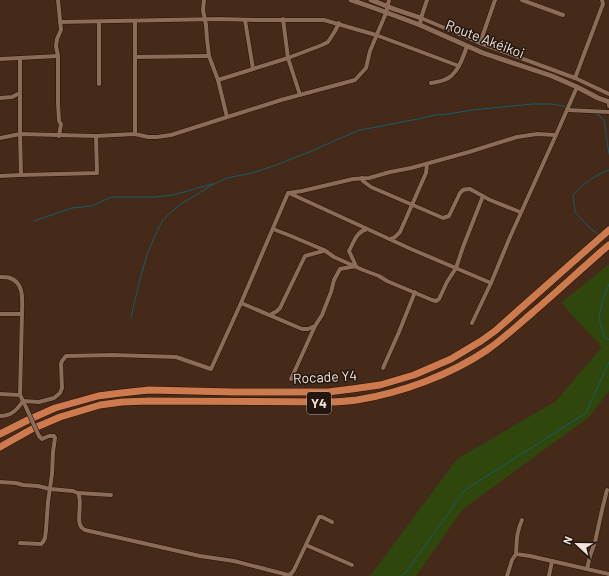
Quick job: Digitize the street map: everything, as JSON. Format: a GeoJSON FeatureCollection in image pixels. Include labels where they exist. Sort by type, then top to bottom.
{"type":"FeatureCollection","features":[{"type":"Feature","properties":{"kind":"highway","name":"Rocade Y4"},"geometry":{"type":"LineString","coordinates":[[0,434],[55,408],[98,396],[149,390],[328,392],[380,385],[414,374],[451,359],[495,331],[609,230]]}},
{"type":"Feature","properties":{"kind":"highway","name":"Rocade Y4"},"geometry":{"type":"LineString","coordinates":[[0,447],[32,429],[60,416],[108,404],[148,401],[330,402],[356,400],[385,394],[416,385],[455,369],[487,350],[535,311],[609,244]]}},
{"type":"Feature","properties":{"kind":"street"},"geometry":{"type":"LineString","coordinates":[[58,0],[61,30],[56,46],[58,56],[59,122],[61,124],[59,136]]}},
{"type":"Feature","properties":{"kind":"street"},"geometry":{"type":"LineString","coordinates":[[204,0],[203,10],[209,56],[218,80],[227,118]]}},
{"type":"Feature","properties":{"kind":"street","name":"Route Akéikoi"},"geometry":{"type":"LineString","coordinates":[[351,0],[420,26],[467,46],[548,74],[609,102]]}},
{"type":"Feature","properties":{"kind":"street"},"geometry":{"type":"LineString","coordinates":[[371,0],[575,78],[609,94]]}},
{"type":"Feature","properties":{"kind":"street"},"geometry":{"type":"LineString","coordinates":[[0,138],[20,134],[96,136],[136,134],[148,137],[171,135],[281,100],[355,80],[366,68],[370,51],[386,13],[389,0]]}},
{"type":"Feature","properties":{"kind":"street"},"geometry":{"type":"LineString","coordinates":[[420,26],[427,0]]}},
{"type":"Feature","properties":{"kind":"street"},"geometry":{"type":"LineString","coordinates":[[480,42],[495,0]]}},
{"type":"Feature","properties":{"kind":"street"},"geometry":{"type":"LineString","coordinates":[[522,0],[563,15]]}},
{"type":"Feature","properties":{"kind":"street"},"geometry":{"type":"LineString","coordinates":[[575,78],[604,1]]}},
{"type":"Feature","properties":{"kind":"street"},"geometry":{"type":"LineString","coordinates":[[60,22],[220,19],[324,20],[376,35],[459,66]]}},
{"type":"Feature","properties":{"kind":"street"},"geometry":{"type":"LineString","coordinates":[[283,19],[288,58],[300,95]]}},
{"type":"Feature","properties":{"kind":"street"},"geometry":{"type":"LineString","coordinates":[[245,20],[253,69]]}},
{"type":"Feature","properties":{"kind":"street"},"geometry":{"type":"LineString","coordinates":[[135,21],[136,134]]}},
{"type":"Feature","properties":{"kind":"street"},"geometry":{"type":"LineString","coordinates":[[100,22],[100,84]]}},
{"type":"Feature","properties":{"kind":"street"},"geometry":{"type":"LineString","coordinates":[[218,80],[288,58],[322,45],[328,42],[339,24]]}},
{"type":"Feature","properties":{"kind":"street"},"geometry":{"type":"LineString","coordinates":[[431,83],[449,78],[459,66],[467,46]]}},
{"type":"Feature","properties":{"kind":"street"},"geometry":{"type":"LineString","coordinates":[[0,59],[58,56]]}},
{"type":"Feature","properties":{"kind":"street"},"geometry":{"type":"LineString","coordinates":[[135,57],[209,56]]}},
{"type":"Feature","properties":{"kind":"street"},"geometry":{"type":"LineString","coordinates":[[20,58],[21,175]]}},
{"type":"Feature","properties":{"kind":"street"},"geometry":{"type":"LineString","coordinates":[[472,323],[491,283],[520,212],[568,110],[577,86]]}},
{"type":"Feature","properties":{"kind":"street"},"geometry":{"type":"LineString","coordinates":[[0,98],[12,97],[20,93]]}},
{"type":"Feature","properties":{"kind":"street"},"geometry":{"type":"LineString","coordinates":[[568,110],[609,112]]}},
{"type":"Feature","properties":{"kind":"street"},"geometry":{"type":"LineString","coordinates":[[288,193],[353,179],[369,178],[427,164],[517,137],[537,134],[556,135]]}},
{"type":"Feature","properties":{"kind":"street"},"geometry":{"type":"LineString","coordinates":[[0,176],[97,174],[96,136]]}},
{"type":"Feature","properties":{"kind":"street"},"geometry":{"type":"LineString","coordinates":[[390,239],[398,235],[413,205],[426,174],[427,164]]}},
{"type":"Feature","properties":{"kind":"street"},"geometry":{"type":"LineString","coordinates":[[362,178],[371,187],[443,218],[449,216],[462,190],[470,189],[520,212]]}},
{"type":"Feature","properties":{"kind":"street"},"geometry":{"type":"LineString","coordinates":[[288,193],[491,283]]}},
{"type":"Feature","properties":{"kind":"street"},"geometry":{"type":"LineString","coordinates":[[0,416],[5,416],[11,413],[24,403],[39,402],[54,398],[60,393],[62,388],[61,364],[66,356],[114,355],[176,357],[211,369],[242,303],[288,193]]}},
{"type":"Feature","properties":{"kind":"street"},"geometry":{"type":"LineString","coordinates":[[273,229],[324,250],[334,257],[379,276],[387,281],[436,301],[439,299],[456,268],[484,196]]}},
{"type":"Feature","properties":{"kind":"street"},"geometry":{"type":"LineString","coordinates":[[356,266],[349,251],[357,235],[362,230],[368,229]]}},
{"type":"Feature","properties":{"kind":"street"},"geometry":{"type":"LineString","coordinates":[[270,315],[278,311],[280,308],[305,256],[324,250]]}},
{"type":"Feature","properties":{"kind":"street"},"geometry":{"type":"LineString","coordinates":[[291,379],[315,326],[322,315],[334,280],[340,269],[356,266]]}},
{"type":"Feature","properties":{"kind":"street"},"geometry":{"type":"LineString","coordinates":[[0,277],[9,277],[17,283],[22,294],[20,395],[39,436],[42,439],[52,435],[55,438],[46,530],[43,542],[38,545],[20,543]]}},
{"type":"Feature","properties":{"kind":"street"},"geometry":{"type":"LineString","coordinates":[[383,368],[415,292]]}},
{"type":"Feature","properties":{"kind":"street"},"geometry":{"type":"LineString","coordinates":[[242,303],[302,329],[308,329],[315,326]]}},
{"type":"Feature","properties":{"kind":"street"},"geometry":{"type":"LineString","coordinates":[[0,314],[22,314]]}},
{"type":"Feature","properties":{"kind":"street"},"geometry":{"type":"LineString","coordinates":[[0,394],[20,395]]}},
{"type":"Feature","properties":{"kind":"street"},"geometry":{"type":"LineString","coordinates":[[0,482],[16,483],[23,486],[38,486],[78,493],[111,495]]}},
{"type":"Feature","properties":{"kind":"street"},"geometry":{"type":"LineString","coordinates":[[587,569],[607,490]]}},
{"type":"Feature","properties":{"kind":"street"},"geometry":{"type":"LineString","coordinates":[[78,493],[81,500],[79,521],[82,529],[133,542],[200,556],[234,561],[288,575],[294,570],[319,517],[332,522]]}},
{"type":"Feature","properties":{"kind":"street"},"geometry":{"type":"LineString","coordinates":[[507,576],[512,560],[516,554],[516,538],[522,520]]}},
{"type":"Feature","properties":{"kind":"street"},"geometry":{"type":"LineString","coordinates":[[306,545],[352,565]]}},
{"type":"Feature","properties":{"kind":"street"},"geometry":{"type":"LineString","coordinates":[[516,554],[609,574]]}},
{"type":"Feature","properties":{"kind":"street"},"geometry":{"type":"LineString","coordinates":[[549,576],[552,561]]}},
{"type":"Feature","properties":{"kind":"green space"},"geometry":{"type":"Polygon","coordinates":[[[609,264],[609,391],[589,417],[463,509],[416,576],[370,576],[457,459],[556,401],[602,347],[561,303],[609,264]]]}},
{"type":"Feature","properties":{"kind":"waterway"},"geometry":{"type":"LineString","coordinates":[[131,317],[147,255],[163,220],[181,204],[214,184],[227,178],[252,173],[276,165],[360,130],[434,115],[472,110],[533,104],[552,104],[568,107]]}},
{"type":"Feature","properties":{"kind":"waterway"},"geometry":{"type":"LineString","coordinates":[[596,113],[604,120],[609,154]]}},
{"type":"Feature","properties":{"kind":"waterway"},"geometry":{"type":"LineString","coordinates":[[599,235],[575,212],[573,195],[590,180],[609,170]]}},
{"type":"Feature","properties":{"kind":"waterway"},"geometry":{"type":"LineString","coordinates":[[34,221],[72,208],[92,206],[111,197],[155,197],[173,195],[212,184]]}},
{"type":"Feature","properties":{"kind":"waterway"},"geometry":{"type":"LineString","coordinates":[[609,284],[602,302],[599,318],[604,337],[609,340]]}},
{"type":"Feature","properties":{"kind":"waterway"},"geometry":{"type":"LineString","coordinates":[[402,576],[465,490],[586,413],[609,362]]}}]}
